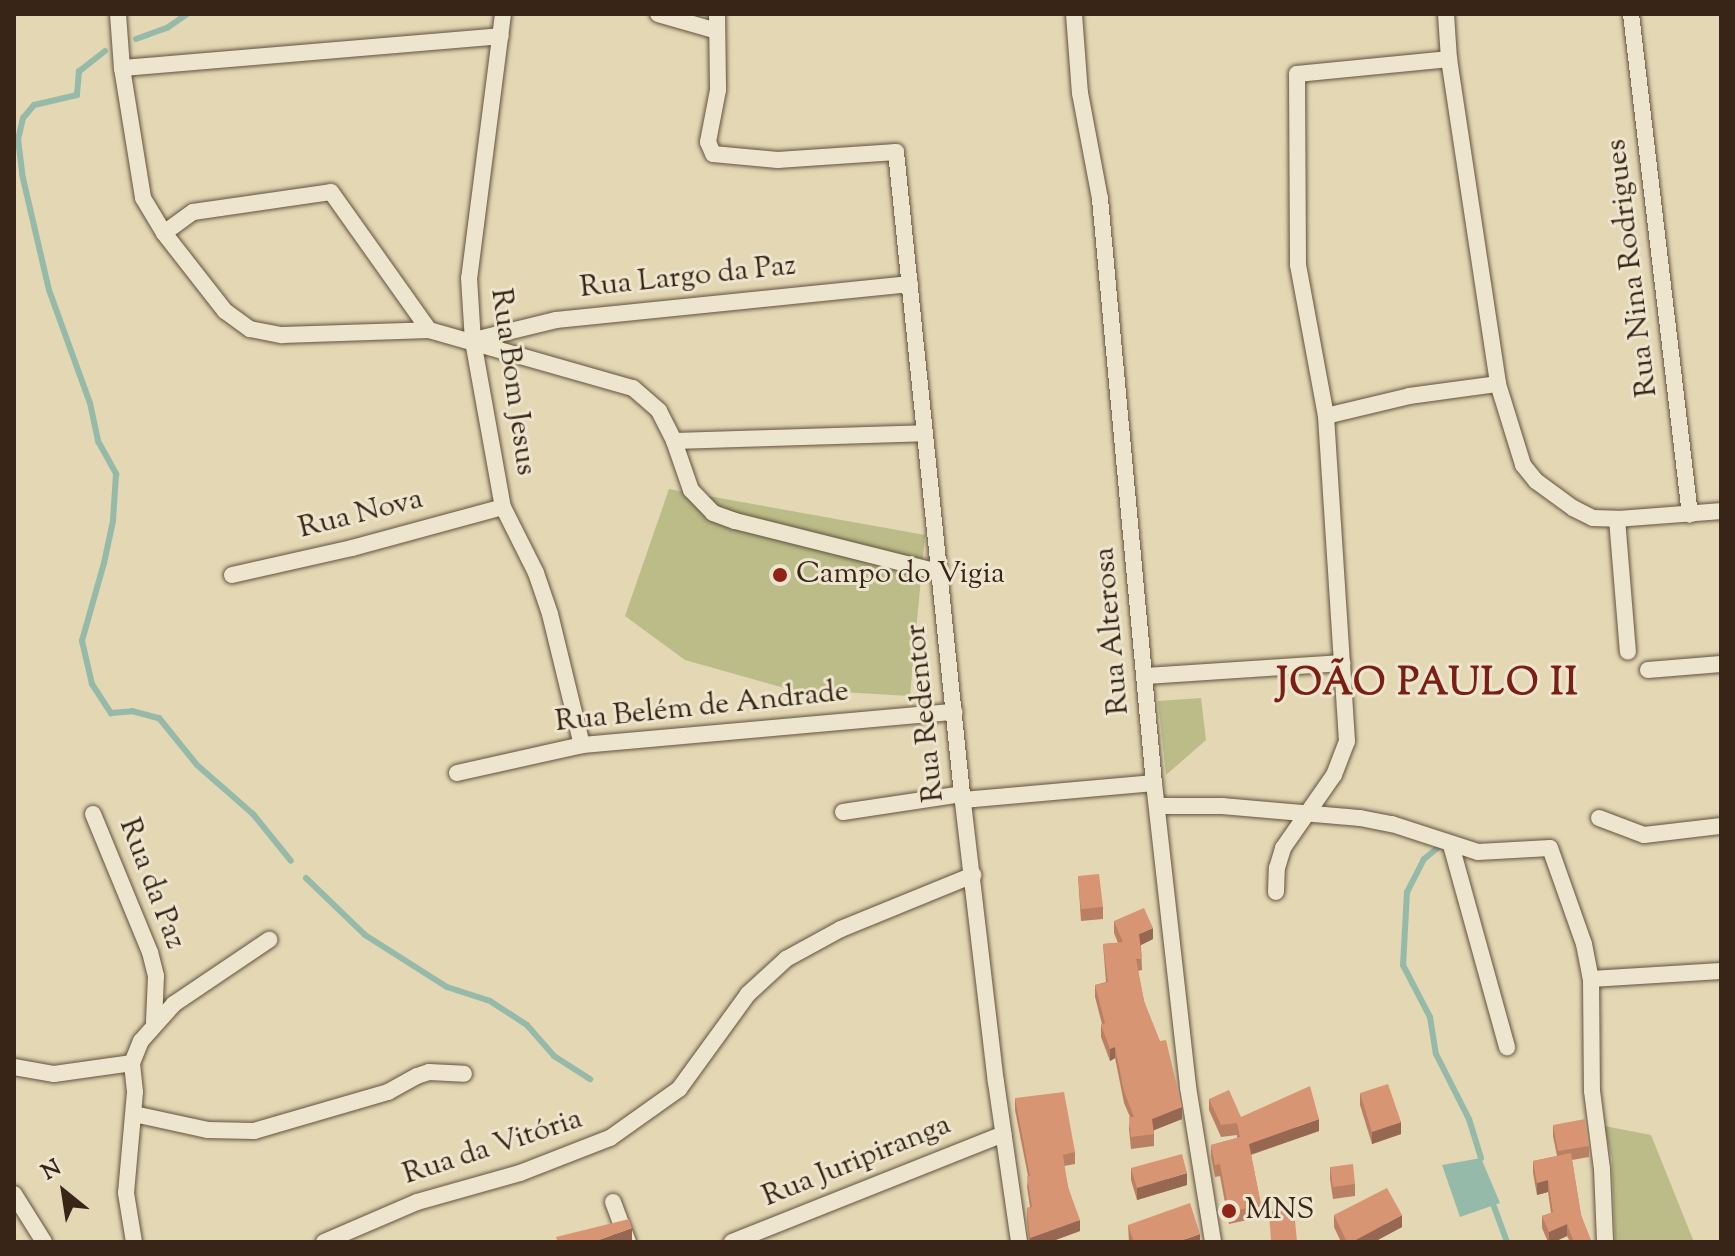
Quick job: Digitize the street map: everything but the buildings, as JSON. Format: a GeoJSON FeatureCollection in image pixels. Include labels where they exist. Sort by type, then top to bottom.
{"type":"FeatureCollection","features":[{"type":"Feature","properties":{"kind":"street"},"geometry":{"type":"LineString","coordinates":[[118,14],[122,68],[143,198],[164,233],[225,311],[250,329],[282,335],[429,330],[633,388],[659,411],[674,441],[691,490],[713,513],[938,572]]}},
{"type":"Feature","properties":{"kind":"street","name":"Rua Bom Jesus"},"geometry":{"type":"LineString","coordinates":[[503,14],[469,278],[473,341],[503,507],[536,573],[550,614],[582,745]]}},
{"type":"Feature","properties":{"kind":"street"},"geometry":{"type":"LineString","coordinates":[[658,14],[717,22]]}},
{"type":"Feature","properties":{"kind":"street","name":"Rua Alterosa"},"geometry":{"type":"LineString","coordinates":[[1074,14],[1080,93],[1100,199],[1154,783],[1188,1087],[1213,1242]]}},
{"type":"Feature","properties":{"kind":"street"},"geometry":{"type":"LineString","coordinates":[[1446,14],[1449,59],[1498,384],[1523,465],[1536,481],[1593,518],[1721,511]]}},
{"type":"Feature","properties":{"kind":"street","name":"Rua Nina Rodrigues"},"geometry":{"type":"LineString","coordinates":[[1631,14],[1690,515]]}},
{"type":"Feature","properties":{"kind":"street","name":"Rua Redentor"},"geometry":{"type":"LineString","coordinates":[[717,22],[718,90],[708,142],[713,154],[778,160],[896,152],[962,797],[1019,1242]]}},
{"type":"Feature","properties":{"kind":"street"},"geometry":{"type":"LineString","coordinates":[[122,68],[501,36]]}},
{"type":"Feature","properties":{"kind":"street"},"geometry":{"type":"LineString","coordinates":[[1276,892],[1277,868],[1283,848],[1311,812],[1343,759],[1347,724],[1326,416],[1298,265],[1297,74],[1449,59]]}},
{"type":"Feature","properties":{"kind":"street"},"geometry":{"type":"LineString","coordinates":[[164,233],[193,212],[331,192],[429,330]]}},
{"type":"Feature","properties":{"kind":"street","name":"Rua Largo da Paz"},"geometry":{"type":"LineString","coordinates":[[473,341],[525,325],[567,319],[910,284]]}},
{"type":"Feature","properties":{"kind":"street"},"geometry":{"type":"LineString","coordinates":[[1326,416],[1409,396],[1498,384]]}},
{"type":"Feature","properties":{"kind":"street"},"geometry":{"type":"LineString","coordinates":[[674,441],[924,433]]}},
{"type":"Feature","properties":{"kind":"street","name":"Rua Nova"},"geometry":{"type":"LineString","coordinates":[[232,575],[352,548],[503,507]]}},
{"type":"Feature","properties":{"kind":"street"},"geometry":{"type":"LineString","coordinates":[[1617,519],[1628,652]]}},
{"type":"Feature","properties":{"kind":"street"},"geometry":{"type":"LineString","coordinates":[[1146,676],[1343,663]]}},
{"type":"Feature","properties":{"kind":"street"},"geometry":{"type":"LineString","coordinates":[[1648,670],[1721,664]]}},
{"type":"Feature","properties":{"kind":"street","name":"Rua Belém de Andrade"},"geometry":{"type":"LineString","coordinates":[[457,773],[582,745],[955,712]]}},
{"type":"Feature","properties":{"kind":"street"},"geometry":{"type":"LineString","coordinates":[[843,812],[962,797],[1154,783]]}},
{"type":"Feature","properties":{"kind":"street"},"geometry":{"type":"LineString","coordinates":[[1158,806],[1311,812],[1392,824],[1451,845],[1502,853],[1550,848],[1584,944],[1591,979],[1592,1091],[1602,1169],[1605,1242]]}},
{"type":"Feature","properties":{"kind":"street","name":"Rua da Paz"},"geometry":{"type":"LineString","coordinates":[[93,814],[150,952],[156,976],[154,1022]]}},
{"type":"Feature","properties":{"kind":"street"},"geometry":{"type":"LineString","coordinates":[[1599,818],[1644,835],[1721,826]]}},
{"type":"Feature","properties":{"kind":"street"},"geometry":{"type":"LineString","coordinates":[[1451,845],[1507,1047]]}},
{"type":"Feature","properties":{"kind":"street","name":"Rua da Vitória"},"geometry":{"type":"LineString","coordinates":[[324,1242],[417,1202],[520,1173],[610,1138],[679,1089],[748,994],[786,959],[841,929],[973,875]]}},
{"type":"Feature","properties":{"kind":"street"},"geometry":{"type":"LineString","coordinates":[[134,1242],[126,1193],[134,1114],[132,1063],[141,1041],[154,1022],[174,1004],[269,940]]}},
{"type":"Feature","properties":{"kind":"street"},"geometry":{"type":"LineString","coordinates":[[1591,979],[1721,971]]}},
{"type":"Feature","properties":{"kind":"street"},"geometry":{"type":"LineString","coordinates":[[14,1067],[54,1074],[132,1063]]}},
{"type":"Feature","properties":{"kind":"street"},"geometry":{"type":"LineString","coordinates":[[134,1114],[208,1130],[254,1131],[388,1092],[405,1080],[429,1072],[464,1074]]}},
{"type":"Feature","properties":{"kind":"street","name":"Rua Juripiranga"},"geometry":{"type":"LineString","coordinates":[[732,1242],[1003,1134]]}},
{"type":"Feature","properties":{"kind":"street"},"geometry":{"type":"LineString","coordinates":[[14,1194],[44,1242]]}},
{"type":"Feature","properties":{"kind":"street"},"geometry":{"type":"LineString","coordinates":[[613,1202],[628,1242]]}},
{"type":"Feature","properties":{"kind":"green space","name":"Campo do Vigia"},"geometry":{"type":"Polygon","coordinates":[[[669,489],[925,535],[910,696],[788,689],[685,660],[625,616],[669,489]]]}},
{"type":"Feature","properties":{"kind":"green space"},"geometry":{"type":"Polygon","coordinates":[[[1201,698],[1206,740],[1166,775],[1158,701],[1201,698]]]}},
{"type":"Feature","properties":{"kind":"green space"},"geometry":{"type":"Polygon","coordinates":[[[1604,1126],[1651,1135],[1694,1242],[1615,1242],[1612,1159],[1604,1126]]]}},
{"type":"Feature","properties":{"kind":"shaded area"},"geometry":{"type":"Polygon","coordinates":[[[1481,1158],[1500,1203],[1460,1217],[1442,1165],[1481,1158]]]}},
{"type":"Feature","properties":{"kind":"waterway"},"geometry":{"type":"LineString","coordinates":[[136,39],[167,28],[187,14]]}},
{"type":"Feature","properties":{"kind":"waterway"},"geometry":{"type":"LineString","coordinates":[[105,51],[79,71],[77,95],[34,105],[23,118],[18,139],[22,174],[49,290],[90,403],[98,441],[116,474],[113,521],[82,641],[92,684],[111,713],[132,711],[159,718],[197,765],[253,814],[291,861]]}},
{"type":"Feature","properties":{"kind":"waterway"},"geometry":{"type":"LineString","coordinates":[[1440,846],[1424,859],[1407,892],[1403,965],[1430,1017],[1436,1054],[1469,1119],[1481,1158]]}},
{"type":"Feature","properties":{"kind":"waterway"},"geometry":{"type":"LineString","coordinates":[[306,878],[365,935],[447,987],[490,1001],[527,1025],[554,1056],[590,1079]]}},
{"type":"Feature","properties":{"kind":"waterway"},"geometry":{"type":"LineString","coordinates":[[1492,1201],[1507,1242]]}},
{"type":"Feature","properties":{"kind":"place","name":"Campo do Vigia"},"geometry":{"type":"Point","coordinates":[780,575]}},
{"type":"Feature","properties":{"kind":"place","name":"MNS"},"geometry":{"type":"Point","coordinates":[1229,1211]}},
{"type":"Feature","properties":{"kind":"district","name":"JOÃO PAULO II"},"geometry":{"type":"Point","coordinates":[1428,686]}}]}
